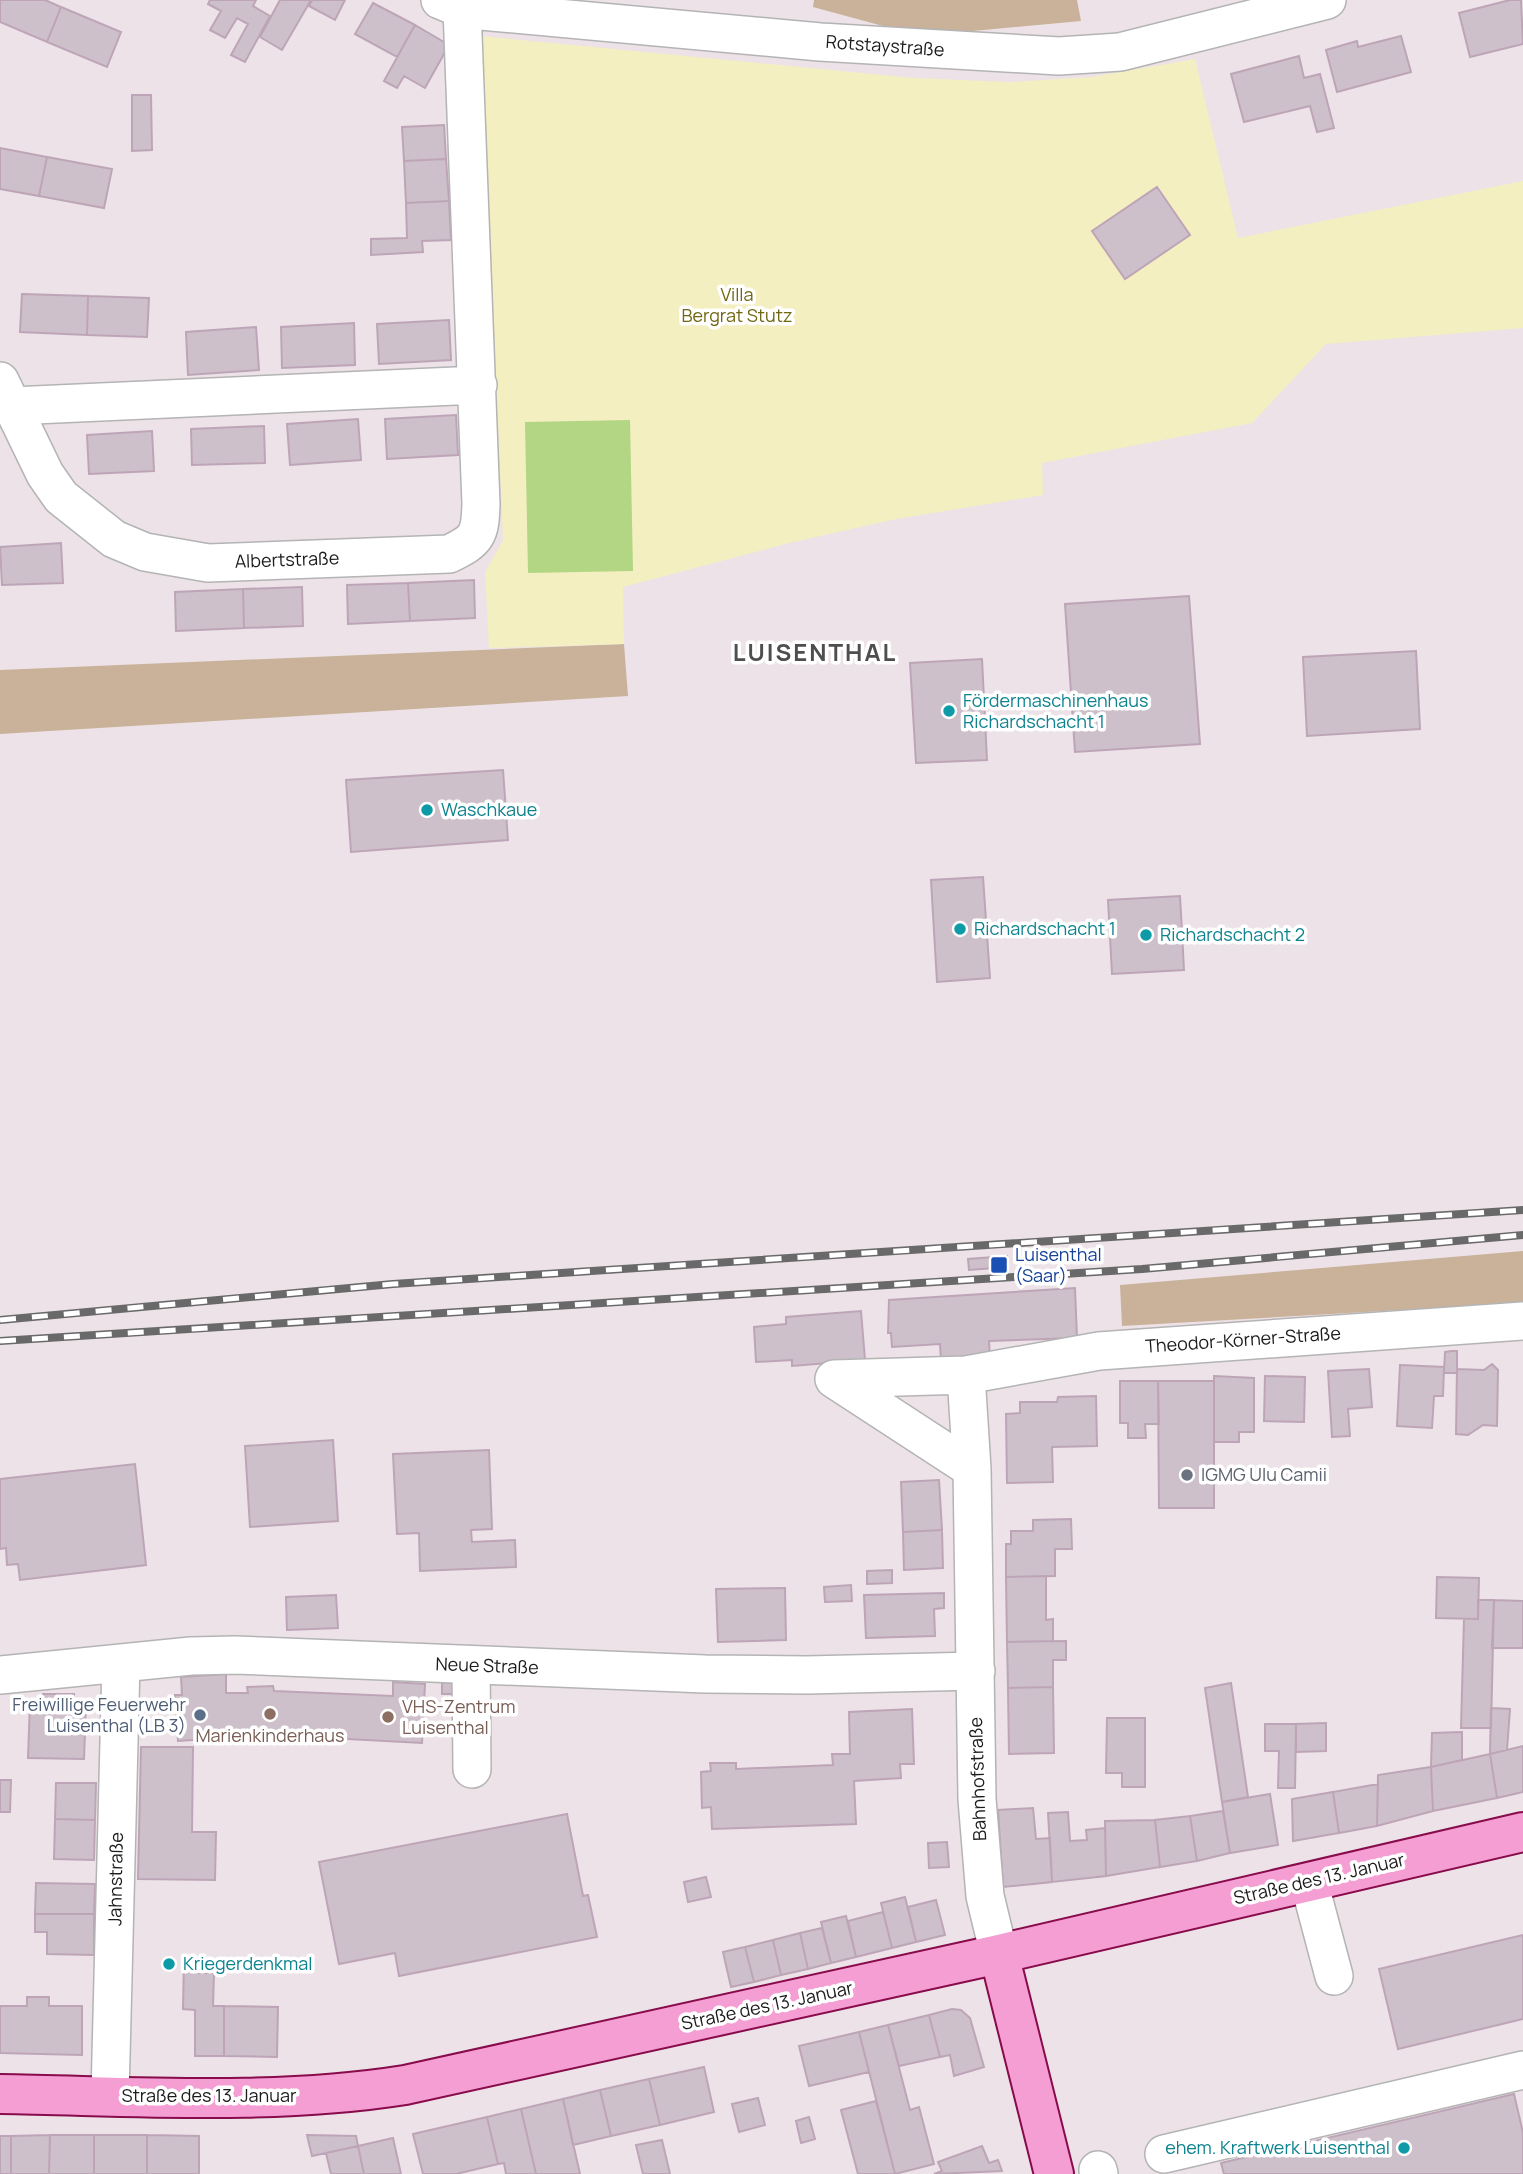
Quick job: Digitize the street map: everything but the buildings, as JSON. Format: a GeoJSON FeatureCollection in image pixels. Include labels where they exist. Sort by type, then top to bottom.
{"type":"FeatureCollection","features":[{"type":"Feature","properties":{"kind":"main road","name":"Straße des 13. Januar"},"geometry":{"type":"LineString","coordinates":[[0,2094],[289,2097],[379,2089],[999,1954],[1523,1832]]}},
{"type":"Feature","properties":{"kind":"main road","name":"Bahnhofstraße"},"geometry":{"type":"LineString","coordinates":[[999,1954],[1054,2174]]}},
{"type":"Feature","properties":{"kind":"street","name":"Rotstaystraße"},"geometry":{"type":"LineString","coordinates":[[451,5],[820,42],[1059,56],[1120,52],[1326,0]]}},
{"type":"Feature","properties":{"kind":"street","name":"Albertstraße"},"geometry":{"type":"LineString","coordinates":[[451,5],[478,386],[481,530],[470,544],[449,554],[208,563],[145,552],[114,539],[61,497],[45,474],[6,394],[478,386]]}},
{"type":"Feature","properties":{"kind":"street","name":"Theodor-Körner-Straße"},"geometry":{"type":"LineString","coordinates":[[972,1469],[834,1379],[965,1375],[1099,1351],[1523,1321]]}},
{"type":"Feature","properties":{"kind":"street","name":"Bahnhofstraße"},"geometry":{"type":"LineString","coordinates":[[965,1375],[972,1469],[977,1799],[983,1882],[999,1954]]}},
{"type":"Feature","properties":{"kind":"street","name":"Neue Straße"},"geometry":{"type":"LineString","coordinates":[[0,1675],[121,1663],[234,1656],[807,1675],[976,1671]]}},
{"type":"Feature","properties":{"kind":"street","name":"Jahnstraße"},"geometry":{"type":"LineString","coordinates":[[110,2095],[121,1663]]}},
{"type":"Feature","properties":{"kind":"street"},"geometry":{"type":"LineString","coordinates":[[471,1665],[472,1769]]}},
{"type":"Feature","properties":{"kind":"street"},"geometry":{"type":"LineString","coordinates":[[1309,1882],[1334,1976]]}},
{"type":"Feature","properties":{"kind":"street"},"geometry":{"type":"LineString","coordinates":[[1164,2154],[1523,2070]]}},
{"type":"Feature","properties":{"kind":"shaded area"},"geometry":{"type":"Polygon","coordinates":[[[814,0],[1077,0],[1081,21],[962,32],[883,26],[813,7],[814,0]]]}},
{"type":"Feature","properties":{"kind":"shaded area"},"geometry":{"type":"Polygon","coordinates":[[[624,644],[628,696],[0,734],[0,670],[624,644]]]}},
{"type":"Feature","properties":{"kind":"shaded area"},"geometry":{"type":"Polygon","coordinates":[[[1523,1251],[1523,1303],[1122,1326],[1120,1285],[1523,1251]]]}},
{"type":"Feature","properties":{"kind":"green space","name":"Villa Bergrat Stutz"},"geometry":{"type":"Polygon","coordinates":[[[481,36],[913,78],[1010,82],[1092,77],[1195,59],[1238,238],[1523,181],[1523,328],[1326,344],[1252,423],[1042,463],[1043,495],[896,519],[789,543],[623,587],[624,644],[489,648],[485,572],[503,540],[481,36]]]}},
{"type":"Feature","properties":{"kind":"green space"},"geometry":{"type":"Polygon","coordinates":[[[630,420],[633,571],[528,573],[525,422],[630,420]]]}},
{"type":"Feature","properties":{"kind":"railway"},"geometry":{"type":"LineString","coordinates":[[0,1320],[393,1284],[1523,1210]]}},
{"type":"Feature","properties":{"kind":"railway"},"geometry":{"type":"LineString","coordinates":[[0,1341],[1142,1269],[1523,1235]]}},
{"type":"Feature","properties":{"kind":"place","name":"Fördermaschinenhaus Richardschacht 1"},"geometry":{"type":"Point","coordinates":[949,711]}},
{"type":"Feature","properties":{"kind":"place","name":"Waschkaue"},"geometry":{"type":"Point","coordinates":[427,810]}},
{"type":"Feature","properties":{"kind":"place","name":"Richardschacht 1"},"geometry":{"type":"Point","coordinates":[960,929]}},
{"type":"Feature","properties":{"kind":"place","name":"Richardschacht 2"},"geometry":{"type":"Point","coordinates":[1146,935]}},
{"type":"Feature","properties":{"kind":"place","name":"Luisenthal (Saar)"},"geometry":{"type":"Point","coordinates":[999,1265]}},
{"type":"Feature","properties":{"kind":"place","name":"IGMG Ulu Camii"},"geometry":{"type":"Point","coordinates":[1187,1475]}},
{"type":"Feature","properties":{"kind":"place","name":"Marienkinderhaus"},"geometry":{"type":"Point","coordinates":[270,1714]}},
{"type":"Feature","properties":{"kind":"place","name":"Freiwillige Feuerwehr Luisenthal (LB 3)"},"geometry":{"type":"Point","coordinates":[200,1715]}},
{"type":"Feature","properties":{"kind":"place","name":"VHS-Zentrum Luisenthal"},"geometry":{"type":"Point","coordinates":[388,1717]}},
{"type":"Feature","properties":{"kind":"place","name":"Kriegerdenkmal"},"geometry":{"type":"Point","coordinates":[169,1964]}},
{"type":"Feature","properties":{"kind":"place","name":"ehem. Kraftwerk Luisenthal"},"geometry":{"type":"Point","coordinates":[1404,2148]}},
{"type":"Feature","properties":{"kind":"district","name":"LUISENTHAL"},"geometry":{"type":"Point","coordinates":[815,653]}}]}
